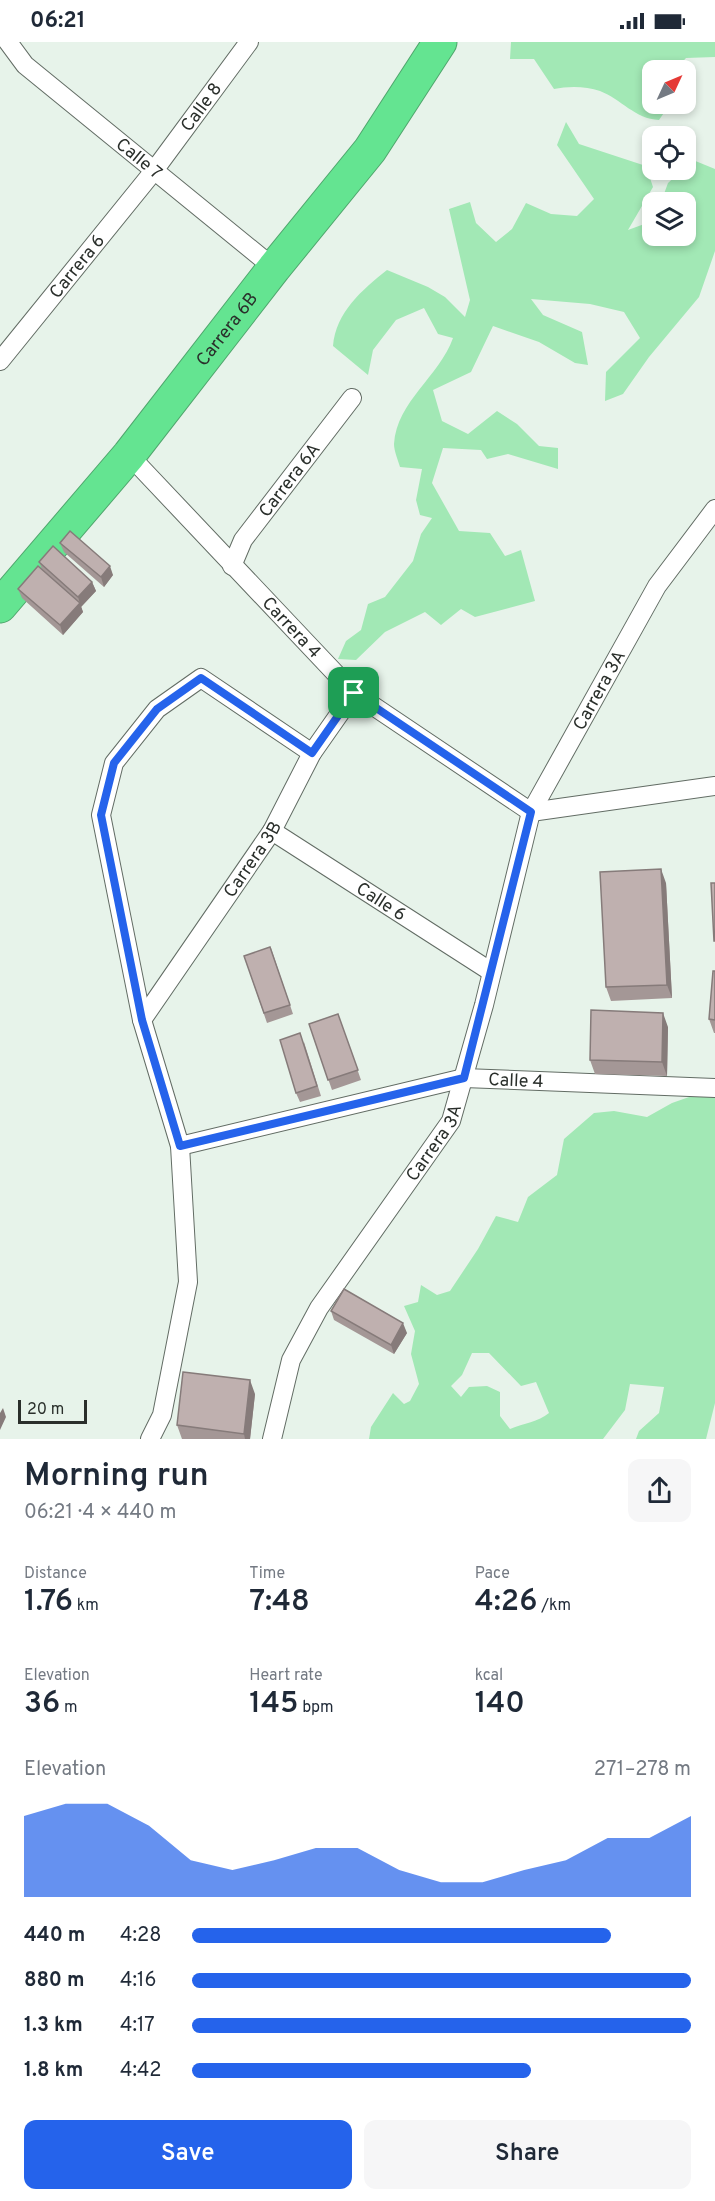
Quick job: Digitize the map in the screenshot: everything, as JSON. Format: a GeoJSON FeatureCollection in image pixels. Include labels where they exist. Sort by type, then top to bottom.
{"type":"FeatureCollection","features":[{"type":"Feature","properties":{"kind":"highway","name":"Carrera 6B"},"geometry":{"type":"LineString","coordinates":[[0,606],[129,455],[274,268],[370,150],[440,42]]}},
{"type":"Feature","properties":{"kind":"street","name":"Calle 7"},"geometry":{"type":"LineString","coordinates":[[8,42],[25,65],[153,172],[274,268]]}},
{"type":"Feature","properties":{"kind":"street","name":"Calle 8"},"geometry":{"type":"LineString","coordinates":[[153,172],[249,42]]}},
{"type":"Feature","properties":{"kind":"street","name":"Carrera 6"},"geometry":{"type":"LineString","coordinates":[[0,361],[153,172]]}},
{"type":"Feature","properties":{"kind":"street","name":"Carrera 6A"},"geometry":{"type":"LineString","coordinates":[[232,566],[243,540],[351,398]]}},
{"type":"Feature","properties":{"kind":"street","name":"Carrera 4"},"geometry":{"type":"LineString","coordinates":[[129,455],[354,693],[531,812]]}},
{"type":"Feature","properties":{"kind":"street","name":"Carrera 3A"},"geometry":{"type":"LineString","coordinates":[[272,1439],[291,1360],[319,1308],[451,1121],[464,1078],[531,812],[657,586],[715,509]]}},
{"type":"Feature","properties":{"kind":"street"},"geometry":{"type":"LineString","coordinates":[[150,1439],[162,1415],[188,1282],[180,1146],[142,1020],[101,815],[114,763],[157,709],[201,678],[312,753]]}},
{"type":"Feature","properties":{"kind":"street","name":"Carrera 3B"},"geometry":{"type":"LineString","coordinates":[[142,1020],[272,831],[312,753],[354,693]]}},
{"type":"Feature","properties":{"kind":"street"},"geometry":{"type":"LineString","coordinates":[[531,812],[715,786]]}},
{"type":"Feature","properties":{"kind":"street","name":"Calle 6"},"geometry":{"type":"LineString","coordinates":[[272,831],[490,971]]}},
{"type":"Feature","properties":{"kind":"street","name":"Calle 4"},"geometry":{"type":"LineString","coordinates":[[180,1146],[464,1078],[715,1088]]}},
{"type":"Feature","properties":{"kind":"green space"},"geometry":{"type":"Polygon","coordinates":[[[511,42],[715,42],[715,57],[642,60],[642,114],[663,114],[659,120],[643,116],[595,89],[565,87],[554,89],[534,59],[510,59],[511,42]]]}},
{"type":"Feature","properties":{"kind":"green space"},"geometry":{"type":"Polygon","coordinates":[[[566,122],[579,144],[642,165],[642,180],[651,180],[653,187],[650,192],[642,192],[642,206],[628,230],[642,225],[642,246],[696,246],[696,192],[665,192],[671,180],[696,180],[696,161],[715,169],[715,251],[699,297],[649,357],[623,394],[605,401],[606,372],[640,338],[624,312],[590,304],[531,299],[543,315],[582,332],[588,365],[575,363],[539,342],[493,326],[471,372],[433,390],[442,421],[468,434],[497,411],[517,424],[539,446],[558,448],[558,469],[508,454],[487,459],[481,450],[443,448],[432,483],[459,531],[490,533],[505,556],[521,550],[535,601],[475,617],[461,609],[441,625],[425,612],[385,632],[356,660],[338,659],[346,641],[361,630],[368,604],[385,597],[413,561],[421,534],[432,518],[420,515],[416,500],[422,469],[400,467],[394,444],[397,429],[410,402],[447,352],[453,338],[438,334],[424,308],[396,320],[373,350],[368,375],[333,346],[339,323],[360,294],[387,270],[428,287],[445,297],[465,317],[470,300],[449,209],[470,202],[476,223],[496,242],[512,229],[526,203],[551,214],[577,216],[594,199],[557,145],[566,122]]]}},
{"type":"Feature","properties":{"kind":"green space"},"geometry":{"type":"Polygon","coordinates":[[[692,1096],[715,1096],[715,1403],[706,1439],[636,1439],[639,1431],[659,1413],[664,1387],[630,1384],[625,1410],[603,1439],[369,1439],[371,1427],[393,1393],[404,1404],[410,1401],[419,1384],[411,1354],[415,1331],[404,1306],[418,1302],[421,1285],[437,1295],[450,1291],[478,1249],[496,1216],[518,1222],[528,1197],[557,1175],[564,1139],[594,1113],[614,1111],[647,1117],[672,1103],[692,1096]],[[472,1353],[462,1375],[451,1386],[461,1397],[469,1387],[487,1386],[500,1392],[500,1416],[510,1429],[549,1413],[536,1382],[521,1386],[489,1353],[472,1353]]]}},
{"type":"Feature","properties":{"kind":"building"},"geometry":{"type":"Polygon","coordinates":[[[70,531],[110,566],[101,577],[60,543],[70,531]]]}},
{"type":"Feature","properties":{"kind":"building"},"geometry":{"type":"Polygon","coordinates":[[[53,546],[92,582],[78,597],[39,562],[53,546]]]}},
{"type":"Feature","properties":{"kind":"building"},"geometry":{"type":"Polygon","coordinates":[[[38,566],[80,603],[60,625],[18,589],[38,566]]]}},
{"type":"Feature","properties":{"kind":"building"},"geometry":{"type":"Polygon","coordinates":[[[661,869],[667,985],[606,987],[600,872],[661,869]]]}},
{"type":"Feature","properties":{"kind":"building"},"geometry":{"type":"Polygon","coordinates":[[[711,883],[715,883],[715,941],[714,941],[711,883]]]}},
{"type":"Feature","properties":{"kind":"building"},"geometry":{"type":"Polygon","coordinates":[[[270,947],[290,1005],[264,1013],[244,956],[270,947]]]}},
{"type":"Feature","properties":{"kind":"building"},"geometry":{"type":"Polygon","coordinates":[[[713,971],[715,971],[715,1020],[709,1019],[713,971]]]}},
{"type":"Feature","properties":{"kind":"building"},"geometry":{"type":"Polygon","coordinates":[[[591,1010],[663,1013],[662,1062],[590,1060],[591,1010]]]}},
{"type":"Feature","properties":{"kind":"building"},"geometry":{"type":"Polygon","coordinates":[[[338,1014],[358,1070],[328,1080],[309,1024],[338,1014]]]}},
{"type":"Feature","properties":{"kind":"building"},"geometry":{"type":"Polygon","coordinates":[[[300,1033],[317,1086],[296,1093],[280,1040],[300,1033]]]}},
{"type":"Feature","properties":{"kind":"building"},"geometry":{"type":"Polygon","coordinates":[[[344,1289],[403,1323],[391,1345],[331,1311],[344,1289]]]}},
{"type":"Feature","properties":{"kind":"building"},"geometry":{"type":"Polygon","coordinates":[[[183,1372],[250,1380],[244,1434],[177,1425],[183,1372]]]}},
{"type":"Feature","properties":{"kind":"route"},"geometry":{"type":"LineString","coordinates":[[201,678],[312,753],[354,693],[531,812],[464,1078],[180,1146],[142,1020],[101,815],[114,763],[157,709],[201,678]]}}]}
